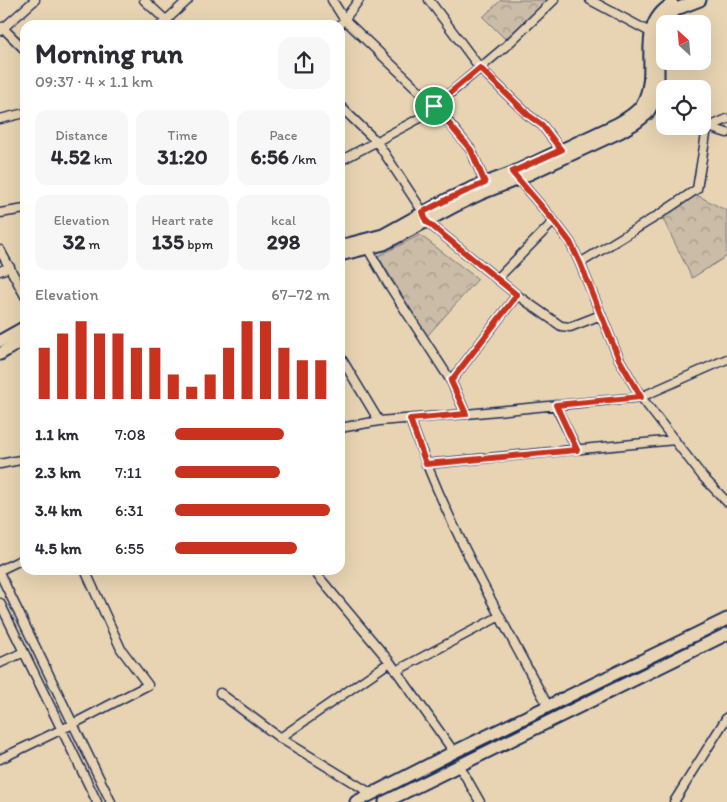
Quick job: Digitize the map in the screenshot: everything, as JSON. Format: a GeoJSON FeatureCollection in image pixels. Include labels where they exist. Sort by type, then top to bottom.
{"type":"FeatureCollection","features":[{"type":"Feature","properties":{"kind":"street"},"geometry":{"type":"LineString","coordinates":[[20,46],[1,29],[35,0]]}},
{"type":"Feature","properties":{"kind":"street"},"geometry":{"type":"LineString","coordinates":[[144,0],[163,20]]}},
{"type":"Feature","properties":{"kind":"street"},"geometry":{"type":"LineString","coordinates":[[169,20],[188,0]]}},
{"type":"Feature","properties":{"kind":"street"},"geometry":{"type":"LineString","coordinates":[[332,0],[341,20]]}},
{"type":"Feature","properties":{"kind":"street"},"geometry":{"type":"LineString","coordinates":[[344,20],[359,0]]}},
{"type":"Feature","properties":{"kind":"street"},"geometry":{"type":"LineString","coordinates":[[429,0],[480,68],[528,115],[542,125],[561,150]]}},
{"type":"Feature","properties":{"kind":"street"},"geometry":{"type":"LineString","coordinates":[[345,158],[422,117],[506,46],[554,0]]}},
{"type":"Feature","properties":{"kind":"street"},"geometry":{"type":"LineString","coordinates":[[590,0],[650,32]]}},
{"type":"Feature","properties":{"kind":"street"},"geometry":{"type":"LineString","coordinates":[[655,101],[651,72],[650,32],[660,13],[680,0]]}},
{"type":"Feature","properties":{"kind":"street"},"geometry":{"type":"LineString","coordinates":[[345,254],[368,249],[398,238],[424,217],[464,192],[485,183],[515,176],[620,132],[647,114],[655,101],[658,81],[658,33],[662,23],[668,15],[678,8],[700,0]]}},
{"type":"Feature","properties":{"kind":"street"},"geometry":{"type":"LineString","coordinates":[[345,25],[434,106],[471,150],[485,183]]}},
{"type":"Feature","properties":{"kind":"street"},"geometry":{"type":"LineString","coordinates":[[345,245],[383,235],[480,194],[561,150],[617,124],[633,115],[641,105],[655,101]]}},
{"type":"Feature","properties":{"kind":"street"},"geometry":{"type":"LineString","coordinates":[[345,111],[377,142],[424,217],[517,295],[561,326],[570,327],[601,315]]}},
{"type":"Feature","properties":{"kind":"street"},"geometry":{"type":"LineString","coordinates":[[0,118],[20,114]]}},
{"type":"Feature","properties":{"kind":"street"},"geometry":{"type":"LineString","coordinates":[[711,125],[727,119]]}},
{"type":"Feature","properties":{"kind":"street"},"geometry":{"type":"LineString","coordinates":[[711,129],[727,133]]}},
{"type":"Feature","properties":{"kind":"street"},"geometry":{"type":"LineString","coordinates":[[580,263],[697,189],[704,135]]}},
{"type":"Feature","properties":{"kind":"street"},"geometry":{"type":"LineString","coordinates":[[515,176],[570,242],[619,359],[641,397],[704,478],[727,502]]}},
{"type":"Feature","properties":{"kind":"street"},"geometry":{"type":"LineString","coordinates":[[0,213],[20,209]]}},
{"type":"Feature","properties":{"kind":"street"},"geometry":{"type":"LineString","coordinates":[[498,278],[554,221]]}},
{"type":"Feature","properties":{"kind":"street"},"geometry":{"type":"LineString","coordinates":[[368,249],[451,381],[466,414]]}},
{"type":"Feature","properties":{"kind":"street"},"geometry":{"type":"LineString","coordinates":[[0,250],[20,286]]}},
{"type":"Feature","properties":{"kind":"street"},"geometry":{"type":"LineString","coordinates":[[0,271],[10,267]]}},
{"type":"Feature","properties":{"kind":"street"},"geometry":{"type":"LineString","coordinates":[[451,381],[517,295]]}},
{"type":"Feature","properties":{"kind":"street"},"geometry":{"type":"LineString","coordinates":[[0,341],[20,330]]}},
{"type":"Feature","properties":{"kind":"street"},"geometry":{"type":"LineString","coordinates":[[0,354],[20,342]]}},
{"type":"Feature","properties":{"kind":"street"},"geometry":{"type":"LineString","coordinates":[[345,427],[379,421],[641,397],[727,359]]}},
{"type":"Feature","properties":{"kind":"street"},"geometry":{"type":"LineString","coordinates":[[345,364],[379,421]]}},
{"type":"Feature","properties":{"kind":"street"},"geometry":{"type":"LineString","coordinates":[[556,405],[577,450]]}},
{"type":"Feature","properties":{"kind":"street"},"geometry":{"type":"LineString","coordinates":[[410,419],[426,464],[473,565],[548,706]]}},
{"type":"Feature","properties":{"kind":"street"},"geometry":{"type":"LineString","coordinates":[[426,464],[675,440]]}},
{"type":"Feature","properties":{"kind":"street"},"geometry":{"type":"LineString","coordinates":[[0,464],[20,460]]}},
{"type":"Feature","properties":{"kind":"street"},"geometry":{"type":"LineString","coordinates":[[20,561],[0,572],[111,802]]}},
{"type":"Feature","properties":{"kind":"street"},"geometry":{"type":"LineString","coordinates":[[0,759],[62,730],[148,685],[121,649],[87,575]]}},
{"type":"Feature","properties":{"kind":"street"},"geometry":{"type":"LineString","coordinates":[[317,575],[390,662],[454,752],[459,765],[480,802]]}},
{"type":"Feature","properties":{"kind":"street"},"geometry":{"type":"LineString","coordinates":[[0,603],[97,802]]}},
{"type":"Feature","properties":{"kind":"street"},"geometry":{"type":"LineString","coordinates":[[396,672],[500,616]]}},
{"type":"Feature","properties":{"kind":"street"},"geometry":{"type":"LineString","coordinates":[[356,802],[727,619]]}},
{"type":"Feature","properties":{"kind":"street"},"geometry":{"type":"LineString","coordinates":[[384,802],[726,635]]}},
{"type":"Feature","properties":{"kind":"street"},"geometry":{"type":"LineString","coordinates":[[0,663],[24,652]]}},
{"type":"Feature","properties":{"kind":"street"},"geometry":{"type":"LineString","coordinates":[[280,738],[390,662]]}},
{"type":"Feature","properties":{"kind":"street"},"geometry":{"type":"LineString","coordinates":[[220,693],[280,738],[372,794]]}},
{"type":"Feature","properties":{"kind":"street"},"geometry":{"type":"LineString","coordinates":[[674,802],[727,717]]}},
{"type":"Feature","properties":{"kind":"green space"},"geometry":{"type":"Polygon","coordinates":[[[501,0],[548,0],[505,39],[483,17],[501,0]]]}},
{"type":"Feature","properties":{"kind":"green space"},"geometry":{"type":"Polygon","coordinates":[[[695,194],[727,211],[727,256],[692,278],[663,219],[664,215],[695,194]]]}},
{"type":"Feature","properties":{"kind":"green space"},"geometry":{"type":"Polygon","coordinates":[[[420,235],[478,279],[427,336],[378,256],[420,235]]]}},
{"type":"Feature","properties":{"kind":"route"},"geometry":{"type":"LineString","coordinates":[[480,68],[528,115],[542,125],[561,150],[512,172],[570,242],[619,359],[641,397],[556,405],[577,450],[426,464],[421,453],[410,419],[466,414],[451,381],[517,295],[426,221],[423,212],[485,183],[471,150],[434,106],[480,68]]}}]}
